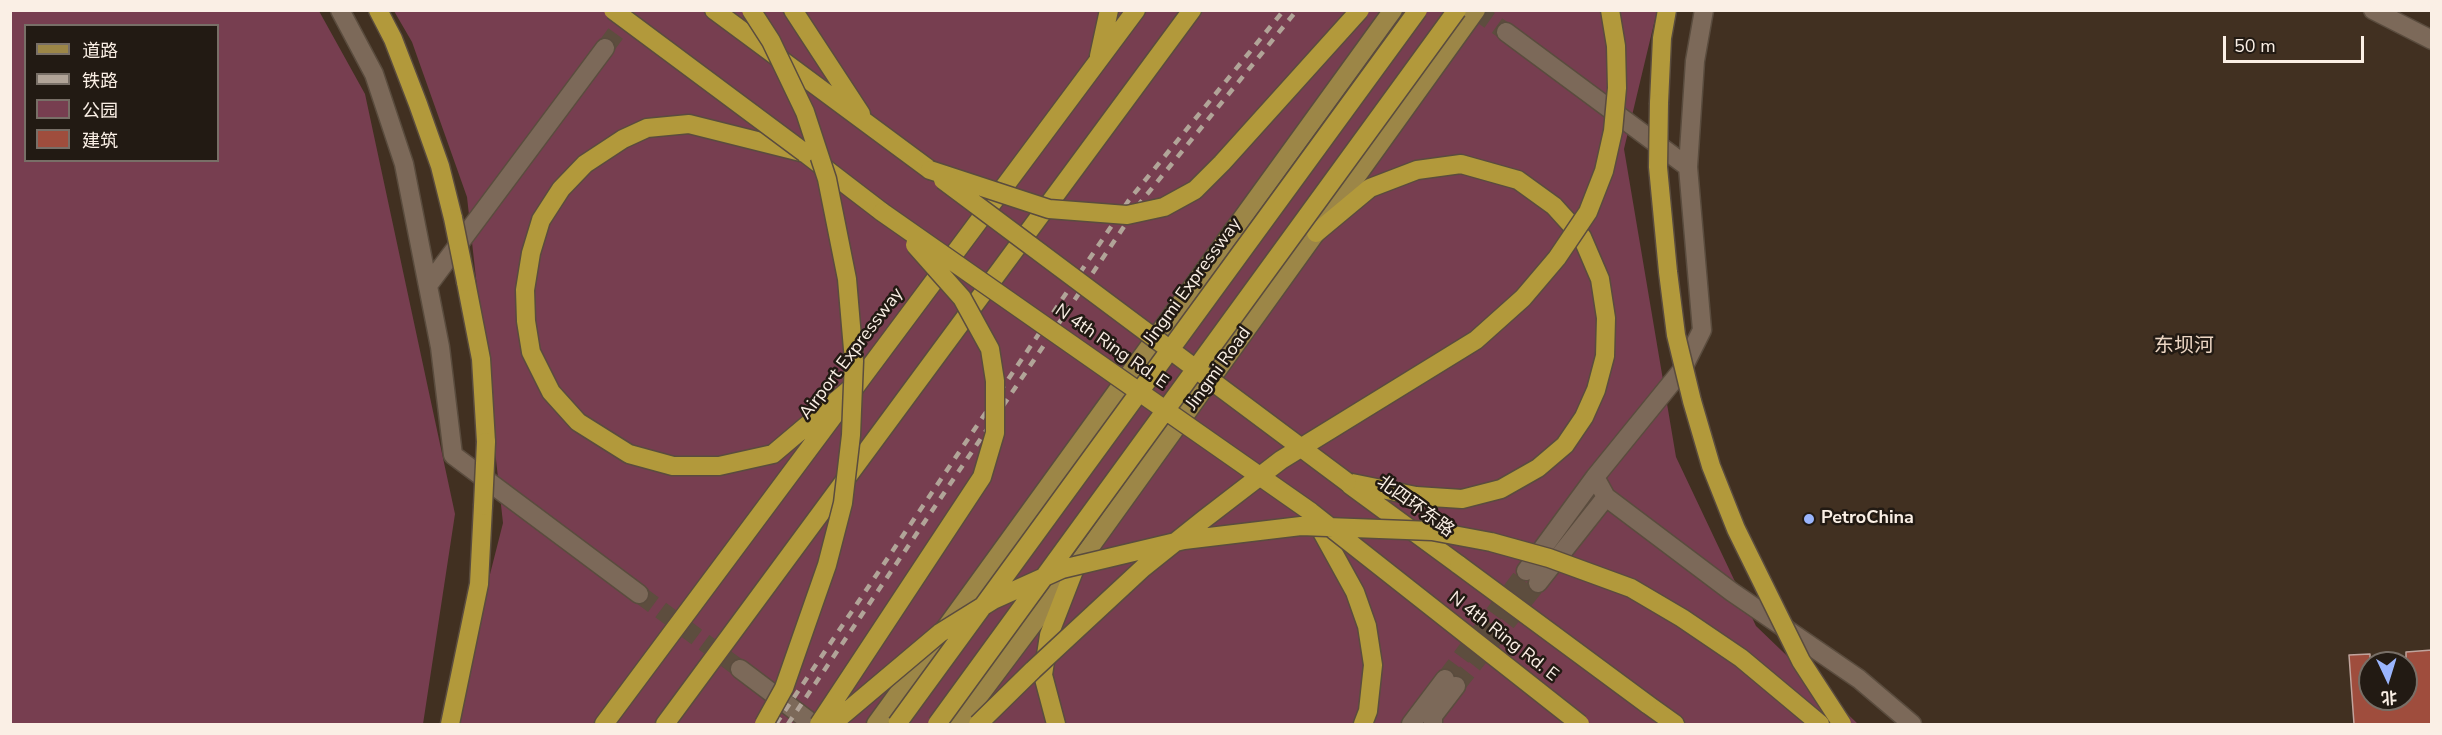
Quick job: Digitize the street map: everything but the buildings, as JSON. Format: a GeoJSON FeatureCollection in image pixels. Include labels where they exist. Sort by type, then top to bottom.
{"type":"FeatureCollection","features":[{"type":"Feature","properties":{"kind":"highway"},"geometry":{"type":"LineString","coordinates":[[378,10],[393,39],[440,166],[453,218],[481,359],[486,442],[479,584],[450,724]]}},
{"type":"Feature","properties":{"kind":"highway","name":"N 4th Ring Rd. E"},"geometry":{"type":"LineString","coordinates":[[613,10],[882,212],[1311,512],[1580,724]]}},
{"type":"Feature","properties":{"kind":"highway","name":"N 4th Ring Rd. E"},"geometry":{"type":"LineString","coordinates":[[714,10],[1675,724]]}},
{"type":"Feature","properties":{"kind":"highway"},"geometry":{"type":"LineString","coordinates":[[751,10],[771,41],[804,112],[826,179],[847,279],[854,361],[851,435],[843,503],[826,565],[784,688],[764,724]]}},
{"type":"Feature","properties":{"kind":"highway"},"geometry":{"type":"LineString","coordinates":[[793,10],[869,126]]}},
{"type":"Feature","properties":{"kind":"highway"},"geometry":{"type":"LineString","coordinates":[[1097,62],[1109,10]]}},
{"type":"Feature","properties":{"kind":"highway","name":"Airport Expressway"},"geometry":{"type":"LineString","coordinates":[[604,724],[1136,10]]}},
{"type":"Feature","properties":{"kind":"highway"},"geometry":{"type":"LineString","coordinates":[[665,724],[1192,10]]}},
{"type":"Feature","properties":{"kind":"highway"},"geometry":{"type":"LineString","coordinates":[[930,170],[1049,209],[1127,215],[1164,207],[1195,190],[1222,163],[1360,10]]}},
{"type":"Feature","properties":{"kind":"highway","name":"Jingmi Expressway"},"geometry":{"type":"LineString","coordinates":[[897,724],[1418,10]]}},
{"type":"Feature","properties":{"kind":"highway"},"geometry":{"type":"LineString","coordinates":[[937,724],[1457,10]]}},
{"type":"Feature","properties":{"kind":"highway"},"geometry":{"type":"LineString","coordinates":[[978,724],[1033,669],[1143,568],[1203,520],[1281,460],[1476,340],[1523,298],[1557,258],[1588,212],[1604,171],[1613,131],[1617,88],[1616,46],[1610,10]]}},
{"type":"Feature","properties":{"kind":"highway"},"geometry":{"type":"LineString","coordinates":[[1667,10],[1662,38],[1658,167],[1676,335],[1711,466],[1736,529],[1801,661],[1842,724]]}},
{"type":"Feature","properties":{"kind":"highway"},"geometry":{"type":"LineString","coordinates":[[805,153],[689,124],[646,128],[622,139],[585,164],[561,189],[541,220],[531,253],[525,290],[526,321],[531,352],[551,392],[578,422],[629,454],[673,466],[708,466],[773,454],[856,384]]}},
{"type":"Feature","properties":{"kind":"highway"},"geometry":{"type":"LineString","coordinates":[[1316,233],[1370,188],[1417,170],[1461,164],[1518,180],[1554,206],[1582,237],[1600,279],[1606,318],[1605,356],[1588,408],[1565,445],[1538,468],[1501,489],[1462,499],[1416,496],[1347,482]]}},
{"type":"Feature","properties":{"kind":"highway"},"geometry":{"type":"LineString","coordinates":[[819,724],[982,477],[995,433],[995,381],[990,349],[962,298],[925,255],[882,212]]}},
{"type":"Feature","properties":{"kind":"highway"},"geometry":{"type":"LineString","coordinates":[[1311,512],[1355,592],[1366,626],[1373,665],[1368,711],[1363,724]]}},
{"type":"Feature","properties":{"kind":"highway"},"geometry":{"type":"LineString","coordinates":[[832,724],[940,633],[993,600],[1062,569],[1184,540],[1301,526],[1432,531],[1530,553],[1631,588],[1682,618],[1731,651],[1820,724]]}},
{"type":"Feature","properties":{"kind":"highway"},"geometry":{"type":"LineString","coordinates":[[1056,724],[1043,675],[1049,636],[1075,568]]}},
{"type":"Feature","properties":{"kind":"main road"},"geometry":{"type":"LineString","coordinates":[[876,724],[1393,10]]}},
{"type":"Feature","properties":{"kind":"main road","name":"Jingmi Road"},"geometry":{"type":"LineString","coordinates":[[958,724],[1075,568],[1476,10]]}},
{"type":"Feature","properties":{"kind":"street"},"geometry":{"type":"LineString","coordinates":[[340,10],[374,74],[404,164],[440,347],[453,455],[639,594]]}},
{"type":"Feature","properties":{"kind":"street"},"geometry":{"type":"LineString","coordinates":[[1606,497],[1532,577],[1596,477],[1682,370],[1702,330],[1688,167],[1695,61],[1704,10]]}},
{"type":"Feature","properties":{"kind":"street"},"geometry":{"type":"LineString","coordinates":[[2373,10],[2432,40]]}},
{"type":"Feature","properties":{"kind":"street"},"geometry":{"type":"LineString","coordinates":[[1506,33],[1688,167]]}},
{"type":"Feature","properties":{"kind":"street"},"geometry":{"type":"LineString","coordinates":[[429,284],[605,48]]}},
{"type":"Feature","properties":{"kind":"street"},"geometry":{"type":"LineString","coordinates":[[1596,477],[1606,497],[1732,592],[1859,679],[1912,724]]}},
{"type":"Feature","properties":{"kind":"street"},"geometry":{"type":"LineString","coordinates":[[740,669],[813,724]]}},
{"type":"Feature","properties":{"kind":"street"},"geometry":{"type":"LineString","coordinates":[[1411,724],[1451,682],[1433,716],[1433,724]]}},
{"type":"Feature","properties":{"kind":"green space"},"geometry":{"type":"Polygon","coordinates":[[[11,10],[319,11],[365,94],[455,514],[423,724],[11,724],[11,10]]]}},
{"type":"Feature","properties":{"kind":"green space"},"geometry":{"type":"Polygon","coordinates":[[[394,11],[1657,11],[1624,149],[1676,457],[1756,626],[1858,724],[452,724],[503,523],[467,197],[412,42],[394,11]]]}},
{"type":"Feature","properties":{"kind":"tunnel"},"geometry":{"type":"LineString","coordinates":[[605,48],[633,10]]}},
{"type":"Feature","properties":{"kind":"tunnel"},"geometry":{"type":"LineString","coordinates":[[1475,10],[1506,32]]}},
{"type":"Feature","properties":{"kind":"tunnel"},"geometry":{"type":"LineString","coordinates":[[1445,679],[1526,571]]}},
{"type":"Feature","properties":{"kind":"tunnel"},"geometry":{"type":"LineString","coordinates":[[1456,686],[1538,583]]}},
{"type":"Feature","properties":{"kind":"tunnel"},"geometry":{"type":"LineString","coordinates":[[639,594],[740,669]]}},
{"type":"Feature","properties":{"kind":"railway"},"geometry":{"type":"LineString","coordinates":[[776,724],[1129,200],[1284,10]]}},
{"type":"Feature","properties":{"kind":"railway"},"geometry":{"type":"LineString","coordinates":[[788,724],[1140,203],[1297,10]]}},
{"type":"Feature","properties":{"kind":"place","name":"PetroChina"},"geometry":{"type":"Point","coordinates":[1809,519]}},
{"type":"Feature","properties":{"kind":"district","name":"东坝河"},"geometry":{"type":"Point","coordinates":[2184,347]}}]}
